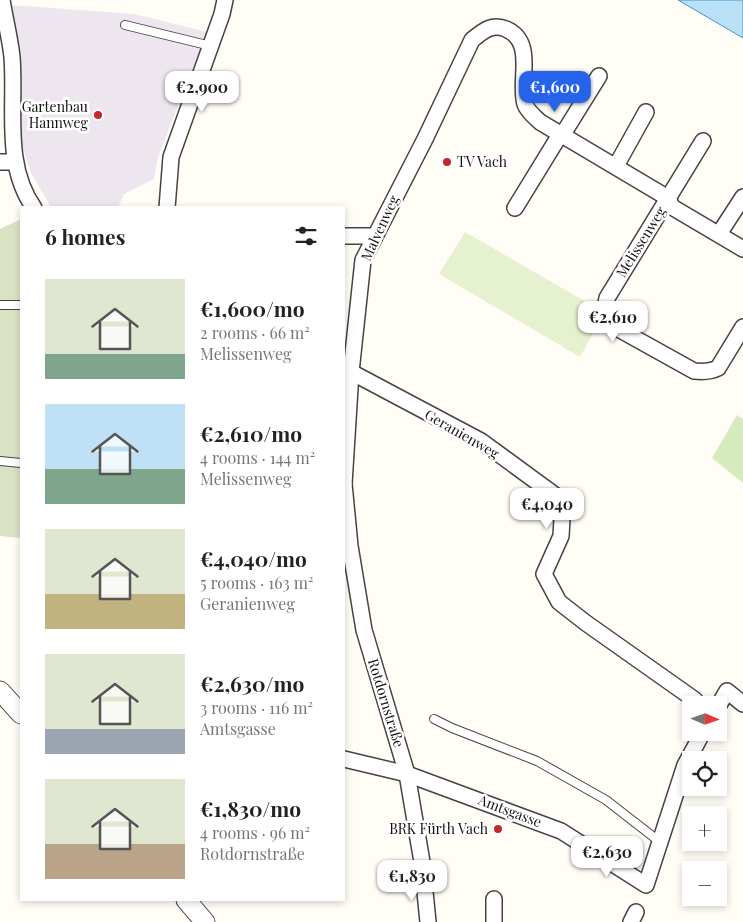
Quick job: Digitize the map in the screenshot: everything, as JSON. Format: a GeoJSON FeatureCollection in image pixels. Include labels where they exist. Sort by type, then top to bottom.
{"type":"FeatureCollection","features":[{"type":"Feature","properties":{"kind":"street"},"geometry":{"type":"LineString","coordinates":[[2,0],[12,55],[6,81],[13,146],[16,162],[33,206]]}},
{"type":"Feature","properties":{"kind":"street"},"geometry":{"type":"LineString","coordinates":[[167,206],[171,156],[226,0]]}},
{"type":"Feature","properties":{"kind":"street","name":"Melissenweg"},"geometry":{"type":"LineString","coordinates":[[490,28],[497,26],[509,30],[518,39],[525,58],[523,94],[526,106],[540,122],[668,198],[672,207],[743,250]]}},
{"type":"Feature","properties":{"kind":"street","name":"Malvenweg"},"geometry":{"type":"LineString","coordinates":[[345,468],[351,372],[363,260],[472,40],[490,28]]}},
{"type":"Feature","properties":{"kind":"street"},"geometry":{"type":"LineString","coordinates":[[515,208],[599,76]]}},
{"type":"Feature","properties":{"kind":"street"},"geometry":{"type":"LineString","coordinates":[[616,166],[646,112]]}},
{"type":"Feature","properties":{"kind":"street"},"geometry":{"type":"LineString","coordinates":[[668,198],[703,141]]}},
{"type":"Feature","properties":{"kind":"street"},"geometry":{"type":"LineString","coordinates":[[0,162],[16,162]]}},
{"type":"Feature","properties":{"kind":"street"},"geometry":{"type":"LineString","coordinates":[[719,234],[743,197]]}},
{"type":"Feature","properties":{"kind":"street","name":"Melissenweg"},"geometry":{"type":"LineString","coordinates":[[668,198],[607,298],[605,313],[608,320],[613,326],[694,371],[703,372],[718,368],[743,327]]}},
{"type":"Feature","properties":{"kind":"street"},"geometry":{"type":"LineString","coordinates":[[345,236],[374,236]]}},
{"type":"Feature","properties":{"kind":"street","name":"Geranienweg"},"geometry":{"type":"LineString","coordinates":[[351,372],[481,441],[563,501],[561,536],[544,574],[559,602],[689,696]]}},
{"type":"Feature","properties":{"kind":"street","name":"Rotdornstraße"},"geometry":{"type":"LineString","coordinates":[[345,494],[350,546],[364,630],[407,774],[422,862],[428,922]]}},
{"type":"Feature","properties":{"kind":"street"},"geometry":{"type":"LineString","coordinates":[[0,691],[20,713]]}},
{"type":"Feature","properties":{"kind":"street"},"geometry":{"type":"LineString","coordinates":[[724,696],[727,691],[743,704]]}},
{"type":"Feature","properties":{"kind":"street","name":"Amtsgasse"},"geometry":{"type":"LineString","coordinates":[[407,774],[561,831],[646,885],[685,765],[698,741]]}},
{"type":"Feature","properties":{"kind":"street"},"geometry":{"type":"LineString","coordinates":[[345,759],[407,774]]}},
{"type":"Feature","properties":{"kind":"street"},"geometry":{"type":"LineString","coordinates":[[494,899],[494,922]]}},
{"type":"Feature","properties":{"kind":"street"},"geometry":{"type":"LineString","coordinates":[[187,901],[205,922]]}},
{"type":"Feature","properties":{"kind":"lane"},"geometry":{"type":"LineString","coordinates":[[125,25],[210,46]]}},
{"type":"Feature","properties":{"kind":"lane"},"geometry":{"type":"LineString","coordinates":[[0,305],[20,306]]}},
{"type":"Feature","properties":{"kind":"lane"},"geometry":{"type":"LineString","coordinates":[[0,462],[20,463]]}},
{"type":"Feature","properties":{"kind":"lane"},"geometry":{"type":"LineString","coordinates":[[434,719],[452,728],[537,761],[606,800],[660,842]]}},
{"type":"Feature","properties":{"kind":"shaded area","name":"Gartenbau Hannweg"},"geometry":{"type":"Polygon","coordinates":[[[11,5],[134,14],[207,32],[158,157],[154,179],[124,194],[118,206],[50,206],[31,173],[22,146],[19,54],[11,5]]]}},
{"type":"Feature","properties":{"kind":"green space"},"geometry":{"type":"Polygon","coordinates":[[[20,219],[20,538],[0,536],[0,229],[20,219]]]}},
{"type":"Feature","properties":{"kind":"green space"},"geometry":{"type":"Polygon","coordinates":[[[465,232],[588,303],[596,328],[580,357],[439,274],[465,232]]]}},
{"type":"Feature","properties":{"kind":"green space"},"geometry":{"type":"Polygon","coordinates":[[[737,415],[743,419],[743,483],[712,458],[737,415]]]}},
{"type":"Feature","properties":{"kind":"water"},"geometry":{"type":"Polygon","coordinates":[[[678,0],[743,0],[743,38],[678,0]]]}},
{"type":"Feature","properties":{"kind":"place","name":"Gartenbau Hannweg"},"geometry":{"type":"Point","coordinates":[98,115]}},
{"type":"Feature","properties":{"kind":"place","name":"TV Vach"},"geometry":{"type":"Point","coordinates":[447,162]}},
{"type":"Feature","properties":{"kind":"place","name":"BRK Fürth Vach"},"geometry":{"type":"Point","coordinates":[498,829]}}]}
